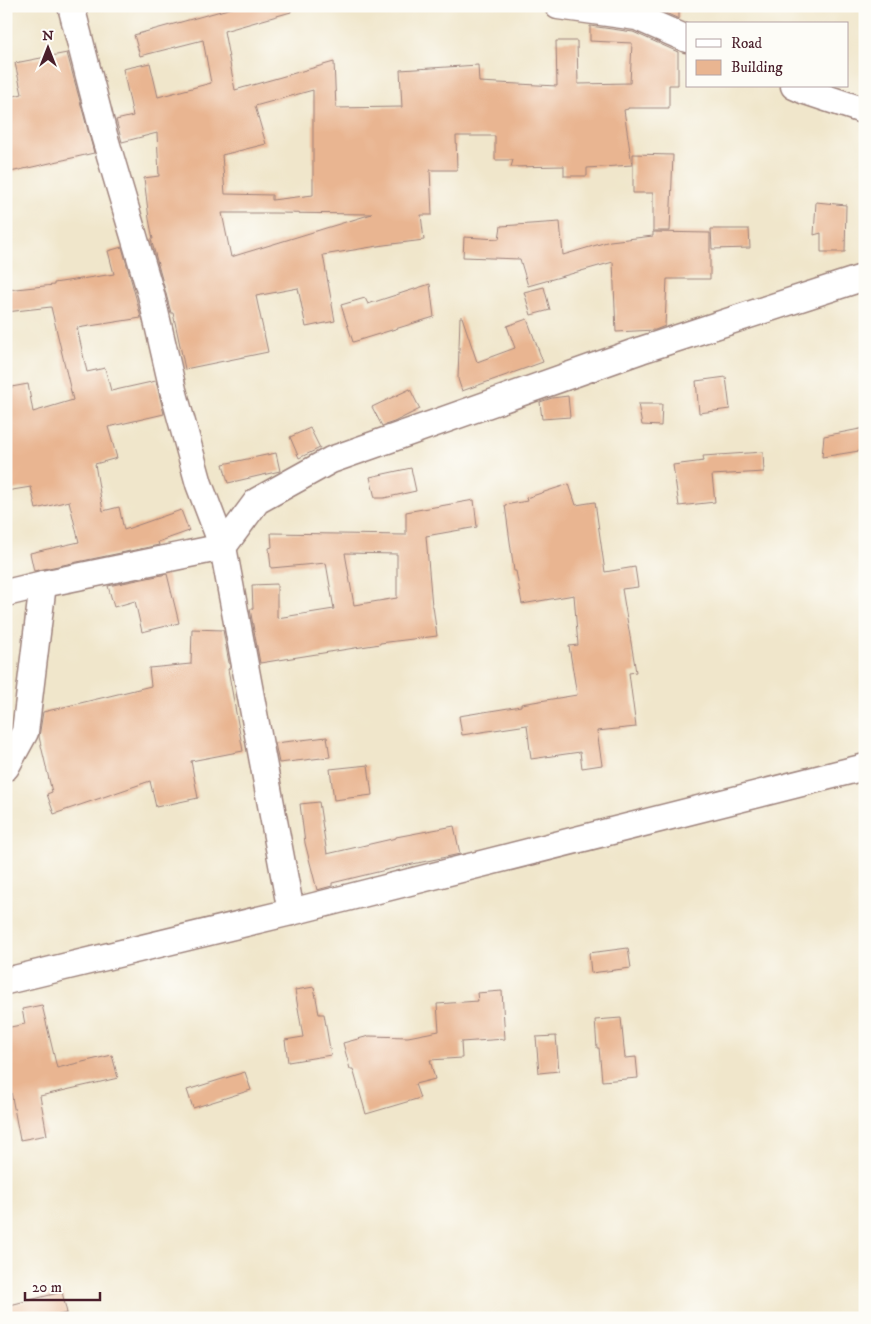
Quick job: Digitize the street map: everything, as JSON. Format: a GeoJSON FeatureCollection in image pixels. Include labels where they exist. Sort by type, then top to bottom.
{"type":"FeatureCollection","features":[{"type":"Feature","properties":{"kind":"street"},"geometry":{"type":"LineString","coordinates":[[71,6],[104,135],[151,294],[173,390],[198,484],[223,547],[291,912]]}},
{"type":"Feature","properties":{"kind":"street"},"geometry":{"type":"LineString","coordinates":[[558,6],[637,17],[686,40]]}},
{"type":"Feature","properties":{"kind":"street"},"geometry":{"type":"LineString","coordinates":[[800,88],[865,111]]}},
{"type":"Feature","properties":{"kind":"street"},"geometry":{"type":"LineString","coordinates":[[6,593],[223,547],[257,501],[331,460],[640,350],[865,277]]}},
{"type":"Feature","properties":{"kind":"street"},"geometry":{"type":"LineString","coordinates":[[6,767],[25,732],[43,584]]}},
{"type":"Feature","properties":{"kind":"street"},"geometry":{"type":"LineString","coordinates":[[6,981],[291,912],[865,767]]}},
{"type":"Feature","properties":{"kind":"building"},"geometry":{"type":"Polygon","coordinates":[[[239,6],[290,6],[291,12],[224,31],[235,90],[334,62],[336,108],[402,107],[400,70],[478,65],[479,82],[557,86],[556,41],[577,41],[578,84],[630,83],[632,43],[590,41],[590,26],[633,32],[678,52],[678,85],[669,85],[669,108],[628,108],[624,110],[632,165],[587,168],[587,176],[564,176],[564,166],[511,167],[513,160],[495,160],[495,136],[456,136],[457,170],[430,170],[432,215],[421,215],[424,240],[323,255],[335,321],[306,327],[298,288],[256,296],[268,352],[185,369],[173,313],[171,313],[151,239],[153,239],[144,178],[159,176],[157,133],[122,142],[116,120],[133,116],[123,69],[150,63],[158,97],[211,83],[203,40],[140,56],[134,35],[239,6]],[[313,90],[255,106],[266,144],[222,155],[225,194],[272,195],[272,200],[313,195],[313,90]],[[222,213],[231,257],[372,214],[272,213],[222,213]]]}},
{"type":"Feature","properties":{"kind":"building"},"geometry":{"type":"Polygon","coordinates":[[[650,6],[679,6],[679,19],[650,6]]]}},
{"type":"Feature","properties":{"kind":"building"},"geometry":{"type":"Polygon","coordinates":[[[67,53],[94,153],[6,173],[6,98],[22,94],[15,63],[67,53]]]}},
{"type":"Feature","properties":{"kind":"building"},"geometry":{"type":"Polygon","coordinates":[[[633,154],[673,155],[670,231],[653,231],[653,193],[633,193],[633,154]]]}},
{"type":"Feature","properties":{"kind":"building"},"geometry":{"type":"Polygon","coordinates":[[[816,202],[846,205],[845,252],[821,252],[821,233],[814,235],[816,202]]]}},
{"type":"Feature","properties":{"kind":"building"},"geometry":{"type":"Polygon","coordinates":[[[560,222],[563,255],[610,241],[653,236],[653,232],[710,233],[710,279],[667,279],[665,326],[655,330],[616,332],[613,262],[528,286],[520,259],[463,257],[464,237],[499,239],[501,226],[560,222]]]}},
{"type":"Feature","properties":{"kind":"building"},"geometry":{"type":"Polygon","coordinates":[[[711,229],[749,229],[750,248],[712,249],[711,229]]]}},
{"type":"Feature","properties":{"kind":"building"},"geometry":{"type":"Polygon","coordinates":[[[122,247],[141,318],[77,328],[87,372],[105,368],[111,391],[156,381],[164,414],[108,427],[117,458],[95,464],[103,511],[119,507],[124,530],[181,510],[189,531],[158,542],[159,545],[34,571],[30,553],[79,542],[69,501],[36,509],[31,487],[6,491],[6,388],[28,384],[33,412],[73,400],[51,307],[6,312],[6,290],[54,285],[54,283],[114,274],[108,251],[122,247]]]}},
{"type":"Feature","properties":{"kind":"building"},"geometry":{"type":"Polygon","coordinates":[[[430,284],[434,317],[353,342],[341,305],[365,298],[368,304],[430,284]]]}},
{"type":"Feature","properties":{"kind":"building"},"geometry":{"type":"Polygon","coordinates":[[[544,287],[550,310],[531,315],[524,292],[544,287]]]}},
{"type":"Feature","properties":{"kind":"building"},"geometry":{"type":"Polygon","coordinates":[[[460,317],[462,317],[477,362],[515,348],[507,326],[527,319],[543,362],[462,391],[458,379],[460,317]]]}},
{"type":"Feature","properties":{"kind":"building"},"geometry":{"type":"Polygon","coordinates":[[[726,377],[730,409],[699,413],[696,381],[726,377]]]}},
{"type":"Feature","properties":{"kind":"building"},"geometry":{"type":"Polygon","coordinates":[[[410,389],[420,409],[382,426],[372,407],[410,389]]]}},
{"type":"Feature","properties":{"kind":"building"},"geometry":{"type":"Polygon","coordinates":[[[568,396],[570,417],[542,419],[540,402],[568,396]]]}},
{"type":"Feature","properties":{"kind":"building"},"geometry":{"type":"Polygon","coordinates":[[[638,404],[662,404],[661,426],[642,425],[638,404]]]}},
{"type":"Feature","properties":{"kind":"building"},"geometry":{"type":"Polygon","coordinates":[[[310,428],[320,448],[299,458],[290,437],[310,428]]]}},
{"type":"Feature","properties":{"kind":"building"},"geometry":{"type":"Polygon","coordinates":[[[865,428],[865,450],[822,457],[824,436],[865,428]]]}},
{"type":"Feature","properties":{"kind":"building"},"geometry":{"type":"Polygon","coordinates":[[[763,452],[764,472],[712,475],[715,502],[679,506],[673,465],[704,461],[703,456],[763,452]]]}},
{"type":"Feature","properties":{"kind":"building"},"geometry":{"type":"Polygon","coordinates":[[[276,453],[280,471],[228,483],[223,464],[276,453]]]}},
{"type":"Feature","properties":{"kind":"building"},"geometry":{"type":"Polygon","coordinates":[[[411,468],[416,491],[384,498],[375,498],[370,477],[411,468]]]}},
{"type":"Feature","properties":{"kind":"building"},"geometry":{"type":"Polygon","coordinates":[[[569,484],[576,505],[595,502],[605,572],[635,567],[638,587],[622,589],[636,672],[629,673],[636,727],[597,731],[602,765],[582,768],[580,752],[531,759],[527,725],[462,735],[459,716],[577,695],[569,646],[578,645],[574,595],[522,604],[516,571],[514,571],[505,505],[527,501],[526,498],[569,484]]]}},
{"type":"Feature","properties":{"kind":"building"},"geometry":{"type":"Polygon","coordinates":[[[474,500],[477,527],[426,536],[432,606],[437,636],[380,643],[260,663],[250,609],[253,609],[252,585],[277,584],[277,618],[334,609],[326,563],[271,568],[269,548],[272,547],[271,533],[406,535],[406,512],[474,500]],[[345,553],[354,605],[397,598],[397,554],[345,553]]]}},
{"type":"Feature","properties":{"kind":"building"},"geometry":{"type":"Polygon","coordinates":[[[167,574],[179,623],[142,632],[135,601],[114,607],[108,586],[167,574]]]}},
{"type":"Feature","properties":{"kind":"building"},"geometry":{"type":"Polygon","coordinates":[[[192,629],[223,630],[243,751],[191,761],[198,798],[156,807],[150,781],[54,814],[47,794],[52,792],[39,737],[43,712],[151,686],[149,668],[191,664],[192,629]]]}},
{"type":"Feature","properties":{"kind":"building"},"geometry":{"type":"Polygon","coordinates":[[[327,737],[330,757],[279,763],[275,743],[327,737]]]}},
{"type":"Feature","properties":{"kind":"building"},"geometry":{"type":"Polygon","coordinates":[[[368,765],[372,795],[334,800],[330,769],[368,765]]]}},
{"type":"Feature","properties":{"kind":"building"},"geometry":{"type":"Polygon","coordinates":[[[319,802],[327,854],[396,837],[454,826],[460,854],[332,883],[332,886],[317,890],[305,843],[300,804],[319,802]]]}},
{"type":"Feature","properties":{"kind":"building"},"geometry":{"type":"Polygon","coordinates":[[[628,948],[631,968],[591,973],[589,953],[628,948]]]}},
{"type":"Feature","properties":{"kind":"building"},"geometry":{"type":"Polygon","coordinates":[[[314,987],[319,1014],[324,1014],[331,1055],[288,1062],[285,1040],[303,1037],[295,990],[314,987]]]}},
{"type":"Feature","properties":{"kind":"building"},"geometry":{"type":"Polygon","coordinates":[[[502,991],[505,1039],[461,1042],[462,1058],[430,1060],[435,1079],[415,1084],[420,1098],[366,1114],[353,1069],[350,1069],[343,1043],[369,1036],[408,1037],[439,1031],[437,1004],[478,1001],[477,993],[502,991]]]}},
{"type":"Feature","properties":{"kind":"building"},"geometry":{"type":"Polygon","coordinates":[[[42,1005],[57,1068],[112,1055],[118,1078],[40,1096],[47,1135],[20,1140],[6,1065],[6,1028],[25,1024],[22,1009],[42,1005]]]}},
{"type":"Feature","properties":{"kind":"building"},"geometry":{"type":"Polygon","coordinates":[[[621,1018],[625,1058],[636,1057],[638,1078],[602,1081],[595,1020],[621,1018]]]}},
{"type":"Feature","properties":{"kind":"building"},"geometry":{"type":"Polygon","coordinates":[[[556,1036],[559,1071],[539,1073],[536,1037],[556,1036]]]}},
{"type":"Feature","properties":{"kind":"building"},"geometry":{"type":"Polygon","coordinates":[[[245,1072],[251,1090],[193,1108],[187,1090],[245,1072]]]}},
{"type":"Feature","properties":{"kind":"building"},"geometry":{"type":"Polygon","coordinates":[[[62,1292],[67,1313],[46,1318],[6,1318],[6,1306],[62,1292]]]}}]}
